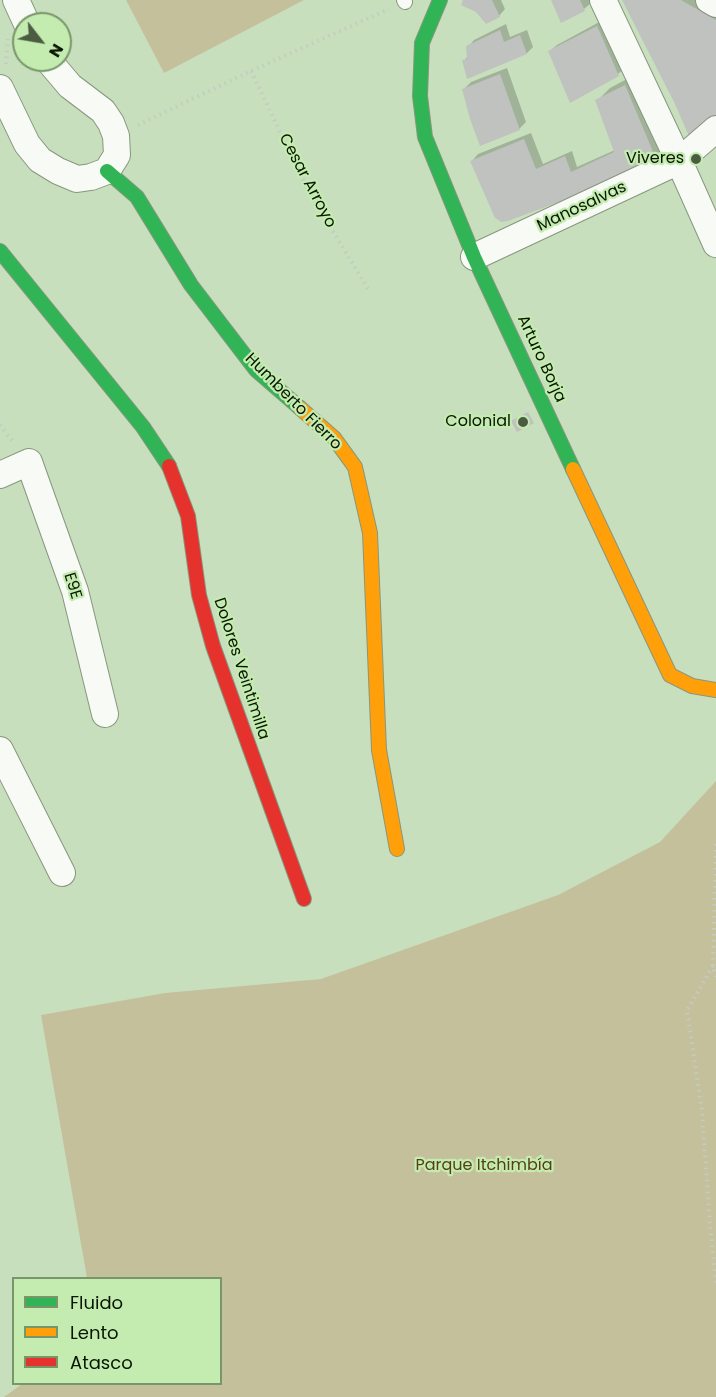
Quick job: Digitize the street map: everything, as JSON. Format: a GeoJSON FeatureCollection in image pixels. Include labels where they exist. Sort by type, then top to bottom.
{"type":"FeatureCollection","features":[{"type":"Feature","properties":{"kind":"street","name":"Arturo Borja"},"geometry":{"type":"LineString","coordinates":[[440,0],[422,44],[420,96],[425,137],[474,257],[670,675],[687,686],[701,690],[716,690]]}},
{"type":"Feature","properties":{"kind":"street"},"geometry":{"type":"LineString","coordinates":[[603,0],[716,244]]}},
{"type":"Feature","properties":{"kind":"street"},"geometry":{"type":"LineString","coordinates":[[709,0],[716,4]]}},
{"type":"Feature","properties":{"kind":"street"},"geometry":{"type":"LineString","coordinates":[[2,92],[27,144],[40,160],[58,171],[77,178],[91,177],[107,171],[117,155],[116,136],[103,111],[70,86],[58,72]]}},
{"type":"Feature","properties":{"kind":"street","name":"Manosalvas"},"geometry":{"type":"LineString","coordinates":[[474,257],[679,161],[716,129]]}},
{"type":"Feature","properties":{"kind":"street","name":"Humberto Fierro"},"geometry":{"type":"LineString","coordinates":[[107,171],[137,197],[191,285],[256,370],[334,438],[355,467],[370,533],[379,750],[396,849]]}},
{"type":"Feature","properties":{"kind":"street","name":"Dolores Veintimilla"},"geometry":{"type":"LineString","coordinates":[[0,251],[143,427],[169,466],[188,516],[199,595],[213,646],[304,899]]}},
{"type":"Feature","properties":{"kind":"street","name":"E9E"},"geometry":{"type":"LineString","coordinates":[[0,475],[29,462],[75,591],[105,714]]}},
{"type":"Feature","properties":{"kind":"street"},"geometry":{"type":"LineString","coordinates":[[0,750],[62,873]]}},
{"type":"Feature","properties":{"kind":"path"},"geometry":{"type":"LineString","coordinates":[[116,136],[405,1]]}},
{"type":"Feature","properties":{"kind":"path"},"geometry":{"type":"LineString","coordinates":[[2,92],[12,53]]}},
{"type":"Feature","properties":{"kind":"path","name":"Cesar Arroyo"},"geometry":{"type":"LineString","coordinates":[[251,71],[309,192],[368,289]]}},
{"type":"Feature","properties":{"kind":"path"},"geometry":{"type":"LineString","coordinates":[[716,844],[713,966],[716,978]]}},
{"type":"Feature","properties":{"kind":"path"},"geometry":{"type":"LineString","coordinates":[[713,966],[687,1011],[702,1111],[716,1283]]}},
{"type":"Feature","properties":{"kind":"green space"},"geometry":{"type":"Polygon","coordinates":[[[126,0],[304,0],[164,73],[126,0]]]}},
{"type":"Feature","properties":{"kind":"green space","name":"Parque Itchimbía"},"geometry":{"type":"Polygon","coordinates":[[[716,781],[716,1397],[4,1397],[21,1385],[222,1385],[222,1277],[87,1277],[41,1015],[165,993],[321,979],[558,895],[660,842],[716,781]]]}},
{"type":"Feature","properties":{"kind":"building"},"geometry":{"type":"Polygon","coordinates":[[[463,0],[492,0],[500,17],[486,24],[476,12],[461,5],[463,0]]]}},
{"type":"Feature","properties":{"kind":"building"},"geometry":{"type":"Polygon","coordinates":[[[551,0],[580,0],[585,11],[561,23],[551,0]]]}},
{"type":"Feature","properties":{"kind":"building"},"geometry":{"type":"Polygon","coordinates":[[[622,0],[681,0],[716,20],[716,119],[693,137],[688,134],[622,0]]]}},
{"type":"Feature","properties":{"kind":"building"},"geometry":{"type":"Polygon","coordinates":[[[597,26],[619,76],[570,103],[548,51],[597,26]]]}},
{"type":"Feature","properties":{"kind":"building"},"geometry":{"type":"Polygon","coordinates":[[[500,30],[504,42],[520,35],[527,54],[467,79],[462,60],[467,59],[466,46],[500,30]]]}},
{"type":"Feature","properties":{"kind":"building"},"geometry":{"type":"Polygon","coordinates":[[[500,74],[520,130],[480,146],[462,89],[500,74]]]}},
{"type":"Feature","properties":{"kind":"building"},"geometry":{"type":"Polygon","coordinates":[[[625,85],[654,154],[652,162],[580,194],[508,221],[501,222],[495,218],[470,161],[524,139],[536,169],[565,156],[571,172],[614,152],[595,100],[625,85]]]}},
{"type":"Feature","properties":{"kind":"building","name":"Colonial"},"geometry":{"type":"Polygon","coordinates":[[[528,412],[534,423],[517,432],[511,421],[528,412]]]}},
{"type":"Feature","properties":{"kind":"traffic: fast"},"geometry":{"type":"LineString","coordinates":[[440,0],[422,43],[420,96],[425,137],[474,257],[573,469]]}},
{"type":"Feature","properties":{"kind":"traffic: fast"},"geometry":{"type":"LineString","coordinates":[[107,171],[137,197],[191,285],[256,370],[300,408]]}},
{"type":"Feature","properties":{"kind":"traffic: fast"},"geometry":{"type":"LineString","coordinates":[[0,251],[143,427],[169,466]]}},
{"type":"Feature","properties":{"kind":"traffic: slow"},"geometry":{"type":"LineString","coordinates":[[300,408],[334,438],[355,467],[370,533],[379,750],[397,849]]}},
{"type":"Feature","properties":{"kind":"traffic: slow"},"geometry":{"type":"LineString","coordinates":[[573,469],[670,675],[692,686],[716,690]]}},
{"type":"Feature","properties":{"kind":"traffic: jam"},"geometry":{"type":"LineString","coordinates":[[169,466],[188,516],[199,595],[213,646],[304,899]]}},
{"type":"Feature","properties":{"kind":"place","name":"Viveres"},"geometry":{"type":"Point","coordinates":[696,159]}},
{"type":"Feature","properties":{"kind":"place","name":"Colonial"},"geometry":{"type":"Point","coordinates":[523,422]}}]}
